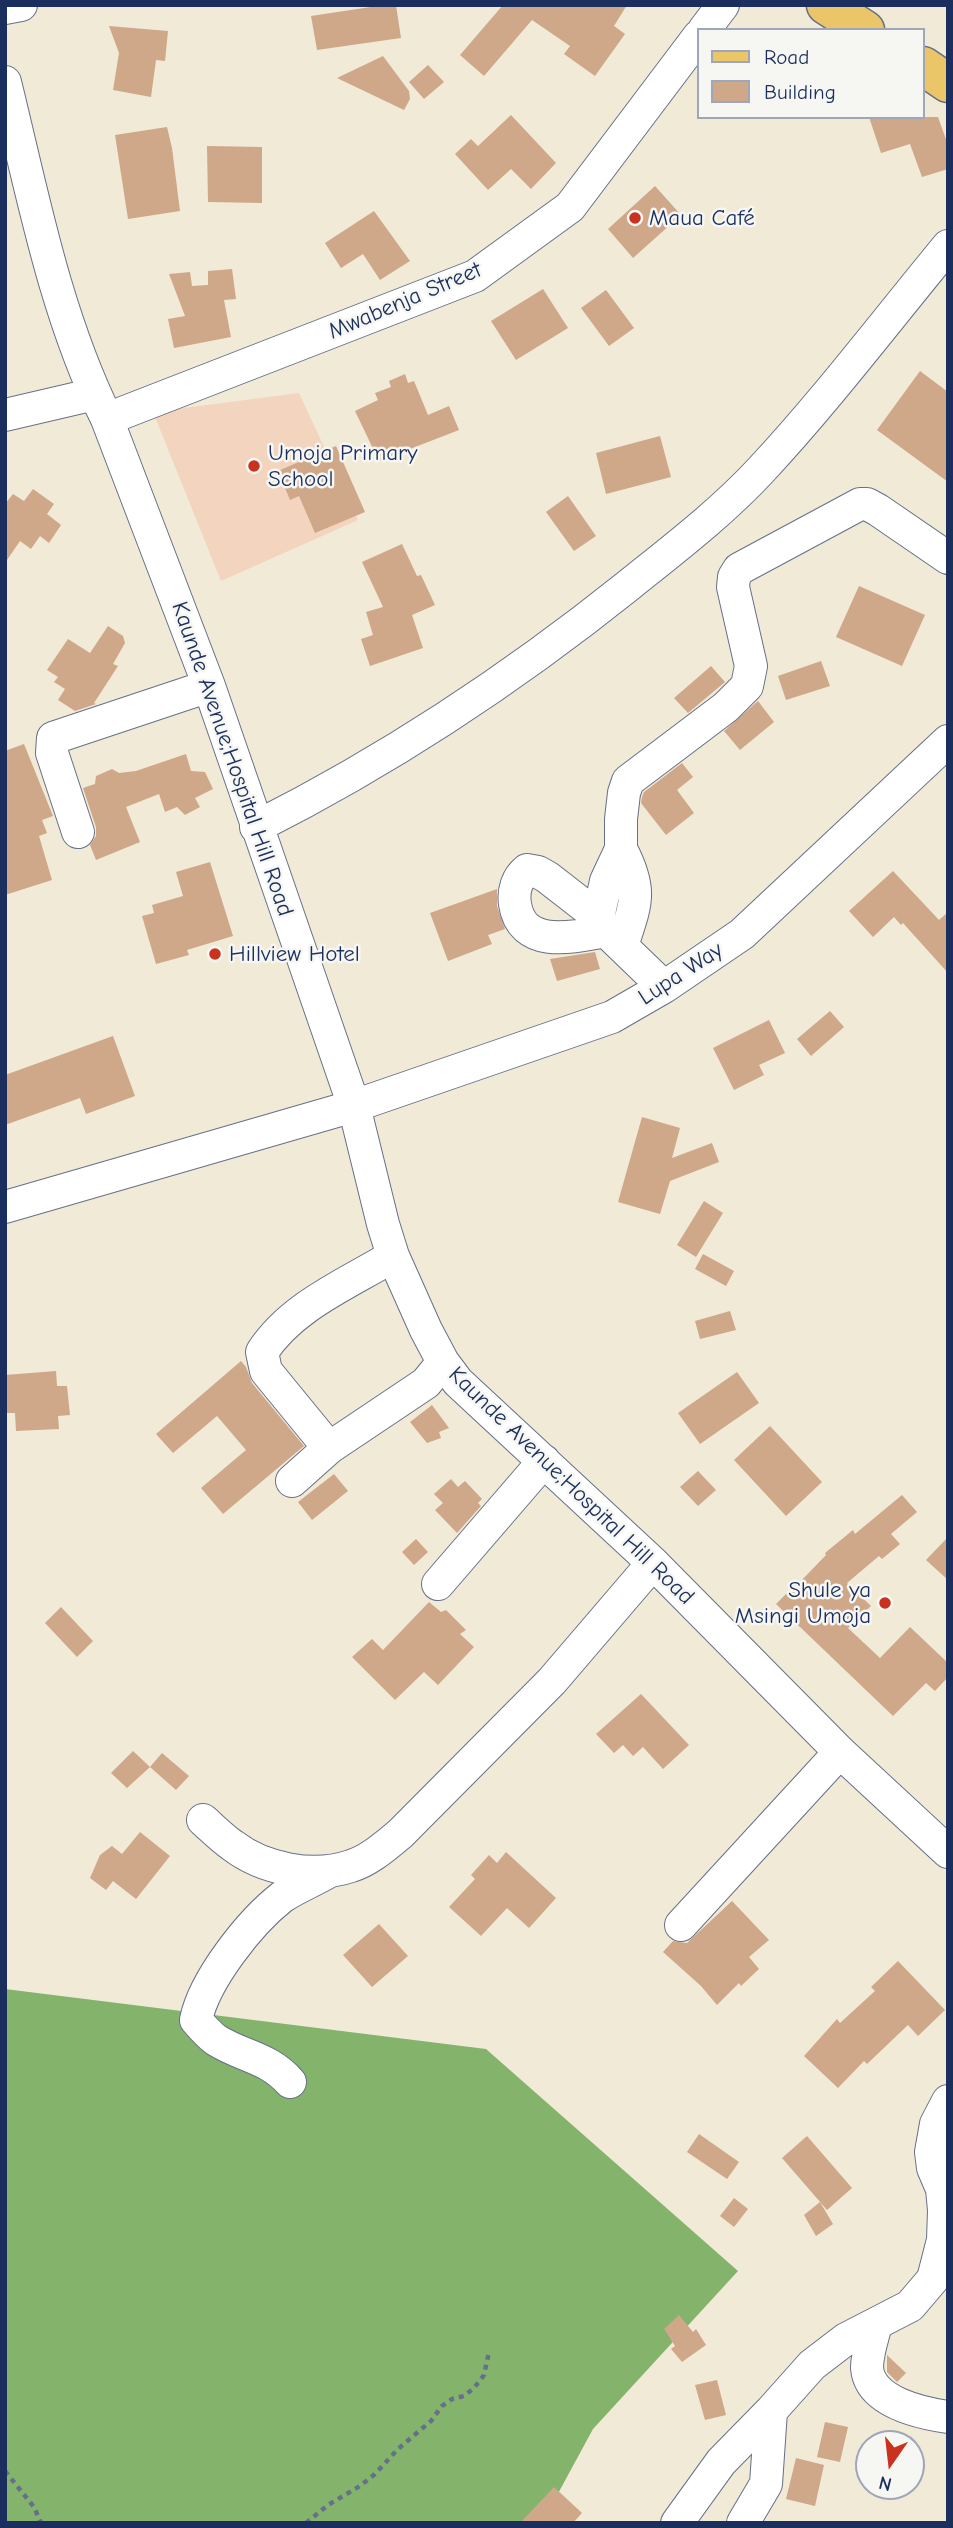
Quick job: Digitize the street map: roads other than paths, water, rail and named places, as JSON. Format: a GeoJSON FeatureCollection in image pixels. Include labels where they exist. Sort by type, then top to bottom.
{"type":"FeatureCollection","features":[{"type":"Feature","properties":{"kind":"main road"},"geometry":{"type":"LineString","coordinates":[[826,5],[862,28]]}},
{"type":"Feature","properties":{"kind":"main road"},"geometry":{"type":"LineString","coordinates":[[925,67],[948,83]]}},
{"type":"Feature","properties":{"kind":"street"},"geometry":{"type":"LineString","coordinates":[[5,8],[21,5]]}},
{"type":"Feature","properties":{"kind":"street"},"geometry":{"type":"LineString","coordinates":[[706,28],[723,5]]}},
{"type":"Feature","properties":{"kind":"street","name":"Mwabenja Street"},"geometry":{"type":"LineString","coordinates":[[5,415],[101,407],[475,276],[570,207],[698,37]]}},
{"type":"Feature","properties":{"kind":"street","name":"Kaunde Avenue;Hospital Hill Road"},"geometry":{"type":"LineString","coordinates":[[5,82],[52,273],[209,686],[354,1106],[393,1256],[443,1362],[458,1382],[653,1563],[840,1752],[948,1852]]}},
{"type":"Feature","properties":{"kind":"street"},"geometry":{"type":"LineString","coordinates":[[256,827],[351,776],[474,700],[590,616],[706,524],[760,471],[801,425],[948,246]]}},
{"type":"Feature","properties":{"kind":"street"},"geometry":{"type":"LineString","coordinates":[[664,987],[609,932],[606,881],[621,849],[621,819],[628,781],[726,707],[747,686],[751,666],[733,587],[734,577],[740,569],[860,504],[878,510],[948,558]]}},
{"type":"Feature","properties":{"kind":"street"},"geometry":{"type":"LineString","coordinates":[[78,832],[52,752],[53,738],[209,686]]}},
{"type":"Feature","properties":{"kind":"street","name":"Lupa Way"},"geometry":{"type":"LineString","coordinates":[[5,1207],[354,1106],[612,1017],[664,987],[742,934],[948,741]]}},
{"type":"Feature","properties":{"kind":"street"},"geometry":{"type":"LineString","coordinates":[[330,1448],[266,1371],[262,1353],[275,1333],[311,1304],[393,1256]]}},
{"type":"Feature","properties":{"kind":"street"},"geometry":{"type":"LineString","coordinates":[[292,1481],[330,1448],[426,1383],[443,1362]]}},
{"type":"Feature","properties":{"kind":"street"},"geometry":{"type":"LineString","coordinates":[[438,1584],[544,1461]]}},
{"type":"Feature","properties":{"kind":"street"},"geometry":{"type":"LineString","coordinates":[[203,1820],[233,1847],[271,1865],[291,1870],[331,1870],[362,1861],[400,1834],[552,1681],[653,1563]]}},
{"type":"Feature","properties":{"kind":"street"},"geometry":{"type":"LineString","coordinates":[[681,1925],[840,1752]]}},
{"type":"Feature","properties":{"kind":"street"},"geometry":{"type":"LineString","coordinates":[[290,2082],[268,2062],[215,2040],[196,2020],[199,2006],[227,1958],[256,1923],[282,1897],[331,1870]]}},
{"type":"Feature","properties":{"kind":"street"},"geometry":{"type":"LineString","coordinates":[[677,2523],[721,2462],[822,2355],[846,2339],[910,2306],[933,2279],[943,2240],[944,2210],[942,2189],[933,2168],[931,2152],[936,2124],[948,2101]]}},
{"type":"Feature","properties":{"kind":"street"},"geometry":{"type":"LineString","coordinates":[[876,2324],[868,2359],[868,2373],[872,2381],[895,2403],[948,2417]]}},
{"type":"Feature","properties":{"kind":"street"},"geometry":{"type":"LineString","coordinates":[[743,2523],[766,2484],[771,2411]]}},
{"type":"Feature","properties":{"kind":"place","name":"Maua Café"},"geometry":{"type":"Point","coordinates":[635,218]}},
{"type":"Feature","properties":{"kind":"place","name":"Umoja Primary School"},"geometry":{"type":"Point","coordinates":[254,466]}},
{"type":"Feature","properties":{"kind":"place","name":"Hillview Hotel"},"geometry":{"type":"Point","coordinates":[215,954]}},
{"type":"Feature","properties":{"kind":"place","name":"Shule ya Msingi Umoja"},"geometry":{"type":"Point","coordinates":[885,1603]}}]}
